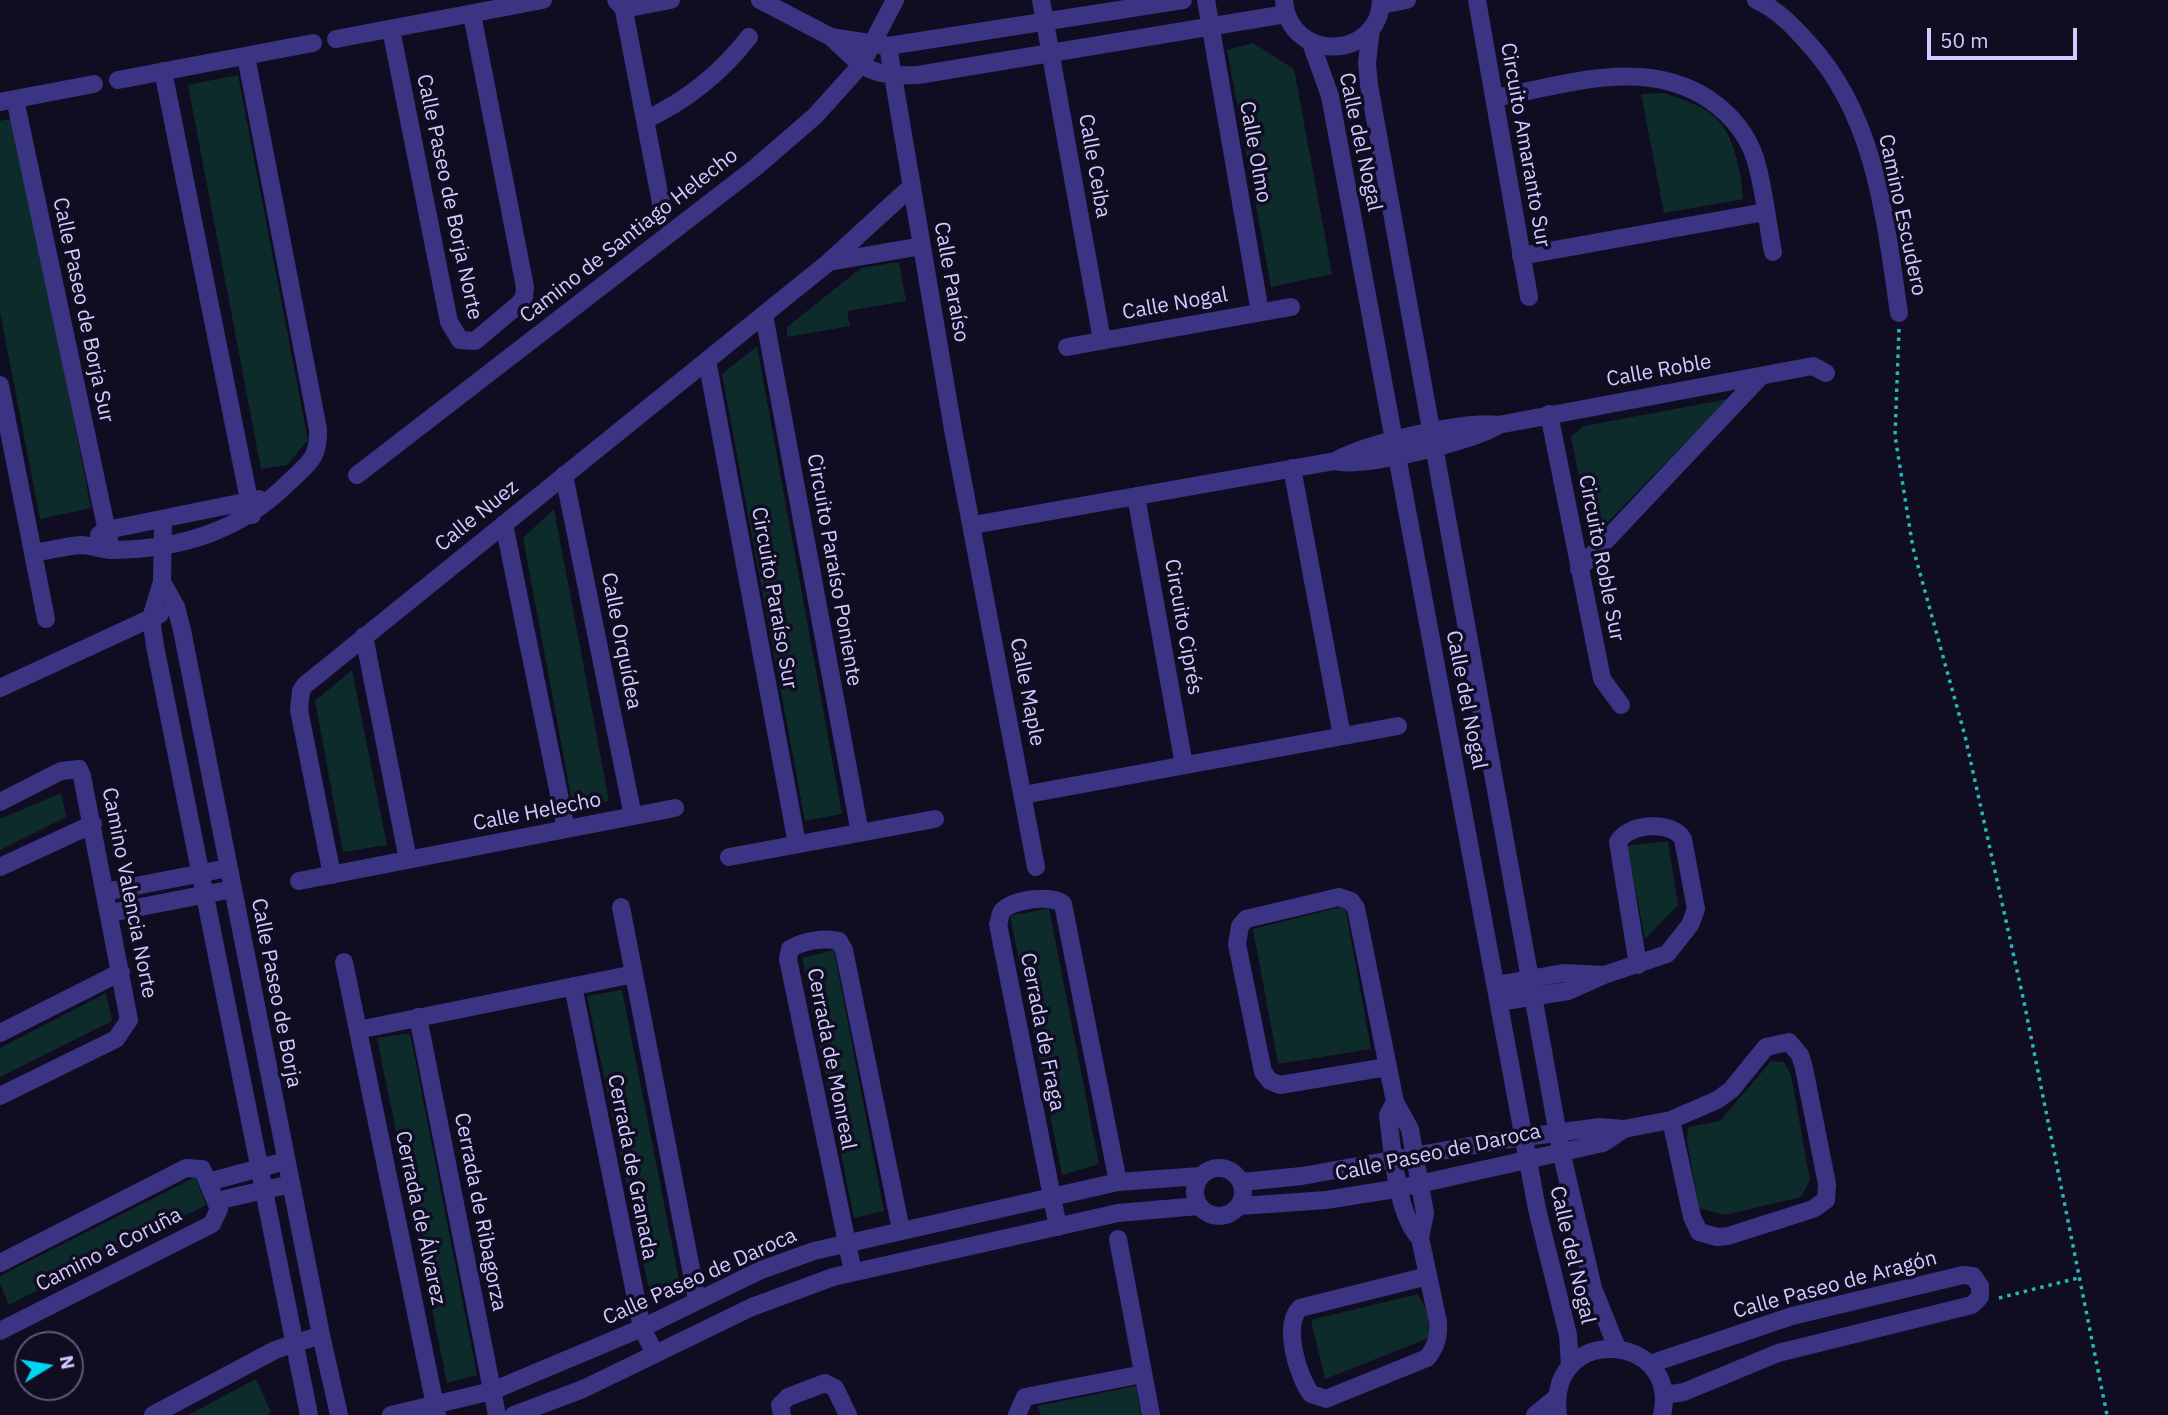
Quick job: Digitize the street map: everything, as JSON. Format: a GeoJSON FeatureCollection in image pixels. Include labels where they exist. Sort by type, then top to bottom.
{"type":"FeatureCollection","features":[{"type":"Feature","properties":{"kind":"street"},"geometry":{"type":"LineString","coordinates":[[336,39],[543,0]]}},
{"type":"Feature","properties":{"kind":"street"},"geometry":{"type":"LineString","coordinates":[[661,203],[620,3],[671,0]]}},
{"type":"Feature","properties":{"kind":"street"},"geometry":{"type":"LineString","coordinates":[[760,0],[831,37],[868,71],[893,76],[941,72],[1210,28],[1285,7],[1300,36],[1311,43],[1345,46],[1371,29]]}},
{"type":"Feature","properties":{"kind":"street","name":"Camino de Santiago Helecho"},"geometry":{"type":"LineString","coordinates":[[357,475],[756,167],[823,108],[879,46],[895,0]]}},
{"type":"Feature","properties":{"kind":"street","name":"Calle Ceiba"},"geometry":{"type":"LineString","coordinates":[[1041,0],[1102,340]]}},
{"type":"Feature","properties":{"kind":"street"},"geometry":{"type":"LineString","coordinates":[[831,37],[879,46],[1183,0]]}},
{"type":"Feature","properties":{"kind":"street","name":"Calle Olmo"},"geometry":{"type":"LineString","coordinates":[[1206,0],[1260,312]]}},
{"type":"Feature","properties":{"kind":"street"},"geometry":{"type":"LineString","coordinates":[[1381,2],[1407,0]]}},
{"type":"Feature","properties":{"kind":"street","name":"Circuito Amaranto Sur"},"geometry":{"type":"LineString","coordinates":[[1477,0],[1529,297]]}},
{"type":"Feature","properties":{"kind":"street","name":"Calle del Nogal"},"geometry":{"type":"LineString","coordinates":[[1381,2],[1371,29],[1367,63],[1369,85],[1560,1142],[1593,1288],[1617,1348]]}},
{"type":"Feature","properties":{"kind":"street","name":"Camino Escudero"},"geometry":{"type":"LineString","coordinates":[[1763,2],[1786,20],[1826,62],[1855,111],[1870,152],[1887,230],[1899,313]]}},
{"type":"Feature","properties":{"kind":"street","name":"Calle Paseo de Borja Norte"},"geometry":{"type":"LineString","coordinates":[[391,29],[449,323],[460,340],[475,341],[519,304],[524,297],[525,287],[472,13]]}},
{"type":"Feature","properties":{"kind":"street"},"geometry":{"type":"LineString","coordinates":[[645,120],[686,99],[735,56],[749,37]]}},
{"type":"Feature","properties":{"kind":"street"},"geometry":{"type":"LineString","coordinates":[[118,80],[313,43]]}},
{"type":"Feature","properties":{"kind":"street","name":"Calle del Nogal"},"geometry":{"type":"LineString","coordinates":[[1311,43],[1330,96],[1537,1209],[1568,1335],[1570,1366]]}},
{"type":"Feature","properties":{"kind":"street","name":"Calle Paraíso"},"geometry":{"type":"LineString","coordinates":[[879,46],[893,76],[973,525]]}},
{"type":"Feature","properties":{"kind":"street"},"geometry":{"type":"LineString","coordinates":[[33,553],[83,545],[111,550],[163,544],[226,530],[251,508],[276,496],[314,458],[318,448],[318,429],[246,56]]}},
{"type":"Feature","properties":{"kind":"street"},"geometry":{"type":"LineString","coordinates":[[163,71],[251,508]]}},
{"type":"Feature","properties":{"kind":"street"},"geometry":{"type":"LineString","coordinates":[[1494,98],[1612,76],[1650,76],[1698,91],[1719,106],[1746,137],[1755,158],[1773,252]]}},
{"type":"Feature","properties":{"kind":"street","name":"Calle Paseo de Borja Sur"},"geometry":{"type":"LineString","coordinates":[[94,84],[7,101],[111,550]]}},
{"type":"Feature","properties":{"kind":"street","name":"Calle Nuez"},"geometry":{"type":"LineString","coordinates":[[332,874],[299,699],[301,691],[311,678],[829,262],[912,186]]}},
{"type":"Feature","properties":{"kind":"street"},"geometry":{"type":"LineString","coordinates":[[1521,256],[1765,212]]}},
{"type":"Feature","properties":{"kind":"street","name":"Calle Nuez"},"geometry":{"type":"LineString","coordinates":[[829,262],[922,246]]}},
{"type":"Feature","properties":{"kind":"street","name":"Calle Nogal"},"geometry":{"type":"LineString","coordinates":[[1067,346],[1291,307]]}},
{"type":"Feature","properties":{"kind":"street","name":"Circuito Paraíso Poniente"},"geometry":{"type":"LineString","coordinates":[[764,315],[860,833]]}},
{"type":"Feature","properties":{"kind":"street","name":"Circuito Paraíso Sur"},"geometry":{"type":"LineString","coordinates":[[707,360],[797,844]]}},
{"type":"Feature","properties":{"kind":"street","name":"Calle Roble"},"geometry":{"type":"LineString","coordinates":[[1396,448],[1435,439],[1479,437],[1498,425],[1549,414],[1813,366],[1826,373]]}},
{"type":"Feature","properties":{"kind":"street"},"geometry":{"type":"LineString","coordinates":[[1579,569],[1761,376]]}},
{"type":"Feature","properties":{"kind":"street"},"geometry":{"type":"LineString","coordinates":[[0,385],[46,619]]}},
{"type":"Feature","properties":{"kind":"street","name":"Circuito Roble Sur"},"geometry":{"type":"LineString","coordinates":[[1549,414],[1602,679],[1621,705]]}},
{"type":"Feature","properties":{"kind":"street"},"geometry":{"type":"LineString","coordinates":[[973,525],[1335,461],[1355,450],[1396,448]]}},
{"type":"Feature","properties":{"kind":"street"},"geometry":{"type":"LineString","coordinates":[[1292,468],[1342,736]]}},
{"type":"Feature","properties":{"kind":"street","name":"Calle Orquídea"},"geometry":{"type":"LineString","coordinates":[[564,475],[633,816]]}},
{"type":"Feature","properties":{"kind":"street","name":"Circuito Ciprés"},"geometry":{"type":"LineString","coordinates":[[1136,496],[1184,765]]}},
{"type":"Feature","properties":{"kind":"street"},"geometry":{"type":"LineString","coordinates":[[83,545],[107,530],[251,508]]}},
{"type":"Feature","properties":{"kind":"street"},"geometry":{"type":"LineString","coordinates":[[163,520],[162,582],[151,618],[292,1342],[309,1415]]}},
{"type":"Feature","properties":{"kind":"street"},"geometry":{"type":"LineString","coordinates":[[504,524],[566,829]]}},
{"type":"Feature","properties":{"kind":"street","name":"Calle Maple"},"geometry":{"type":"LineString","coordinates":[[973,525],[1036,867]]}},
{"type":"Feature","properties":{"kind":"street","name":"Calle Paseo de Borja"},"geometry":{"type":"LineString","coordinates":[[162,582],[176,607],[339,1415]]}},
{"type":"Feature","properties":{"kind":"street"},"geometry":{"type":"LineString","coordinates":[[0,688],[176,607]]}},
{"type":"Feature","properties":{"kind":"street"},"geometry":{"type":"LineString","coordinates":[[363,636],[408,860]]}},
{"type":"Feature","properties":{"kind":"street"},"geometry":{"type":"LineString","coordinates":[[1023,795],[1398,726]]}},
{"type":"Feature","properties":{"kind":"street","name":"Camino Valencia Norte"},"geometry":{"type":"LineString","coordinates":[[0,802],[61,771],[79,769],[85,781],[128,1012],[126,1027],[116,1039],[0,1097]]}},
{"type":"Feature","properties":{"kind":"street","name":"Calle Helecho"},"geometry":{"type":"LineString","coordinates":[[299,881],[675,808]]}},
{"type":"Feature","properties":{"kind":"street"},"geometry":{"type":"LineString","coordinates":[[729,857],[935,819]]}},
{"type":"Feature","properties":{"kind":"street"},"geometry":{"type":"LineString","coordinates":[[0,867],[93,824]]}},
{"type":"Feature","properties":{"kind":"street"},"geometry":{"type":"LineString","coordinates":[[1497,993],[1531,988],[1581,988],[1604,975],[1638,965],[1667,954],[1690,925],[1696,909],[1684,839],[1676,830],[1663,825],[1627,832],[1618,842],[1638,965]]}},
{"type":"Feature","properties":{"kind":"street"},"geometry":{"type":"LineString","coordinates":[[105,892],[229,868]]}},
{"type":"Feature","properties":{"kind":"street"},"geometry":{"type":"LineString","coordinates":[[110,913],[233,889]]}},
{"type":"Feature","properties":{"kind":"street","name":"Cerrada de Fraga"},"geometry":{"type":"LineString","coordinates":[[1058,1227],[998,924],[1000,913],[1007,906],[1050,897],[1057,898],[1063,904],[1118,1182]]}},
{"type":"Feature","properties":{"kind":"street"},"geometry":{"type":"LineString","coordinates":[[1387,1067],[1280,1085],[1270,1081],[1263,1072],[1237,944],[1240,926],[1246,919],[1339,897],[1351,901],[1359,916],[1395,1102],[1410,1129],[1425,1213],[1420,1238]]}},
{"type":"Feature","properties":{"kind":"street"},"geometry":{"type":"LineString","coordinates":[[621,907],[697,1300]]}},
{"type":"Feature","properties":{"kind":"street","name":"Cerrada de Monreal"},"geometry":{"type":"LineString","coordinates":[[853,1272],[788,959],[790,949],[798,944],[829,938],[839,941],[844,950],[901,1230]]}},
{"type":"Feature","properties":{"kind":"street","name":"Cerrada de Álvarez"},"geometry":{"type":"LineString","coordinates":[[344,962],[436,1411]]}},
{"type":"Feature","properties":{"kind":"street"},"geometry":{"type":"LineString","coordinates":[[0,1033],[121,972]]}},
{"type":"Feature","properties":{"kind":"street"},"geometry":{"type":"LineString","coordinates":[[358,1030],[634,974]]}},
{"type":"Feature","properties":{"kind":"street","name":"Cerrada de Granada"},"geometry":{"type":"LineString","coordinates":[[573,986],[642,1328],[654,1354]]}},
{"type":"Feature","properties":{"kind":"street","name":"Cerrada de Ribagorza"},"geometry":{"type":"LineString","coordinates":[[418,1017],[497,1415]]}},
{"type":"Feature","properties":{"kind":"street"},"geometry":{"type":"LineString","coordinates":[[1560,1142],[1603,1143],[1624,1129],[1671,1120],[1717,1100],[1731,1090],[1766,1048],[1789,1042],[1800,1055],[1827,1184],[1826,1199],[1822,1205],[1728,1236],[1717,1237],[1699,1232],[1692,1217],[1671,1120]]}},
{"type":"Feature","properties":{"kind":"street"},"geometry":{"type":"LineString","coordinates":[[1395,1102],[1388,1115],[1395,1160],[1406,1217],[1420,1238],[1428,1276],[1439,1335],[1427,1358],[1326,1399],[1311,1394],[1301,1376],[1292,1332],[1292,1321],[1300,1308],[1428,1276]]}},
{"type":"Feature","properties":{"kind":"street","name":"Calle Paseo de Daroca"},"geometry":{"type":"LineString","coordinates":[[1242,1182],[1524,1139],[1560,1142]]}},
{"type":"Feature","properties":{"kind":"street","name":"Calle Paseo de Daroca"},"geometry":{"type":"LineString","coordinates":[[1240,1206],[1326,1200],[1420,1185],[1529,1158],[1560,1142]]}},
{"type":"Feature","properties":{"kind":"street"},"geometry":{"type":"LineString","coordinates":[[286,1161],[208,1182],[216,1201],[291,1184]]}},
{"type":"Feature","properties":{"kind":"street","name":"Camino a Coruña"},"geometry":{"type":"LineString","coordinates":[[0,1263],[186,1168],[202,1169],[208,1182]]}},
{"type":"Feature","properties":{"kind":"street"},"geometry":{"type":"LineString","coordinates":[[1223,1168],[1230,1170],[1242,1182],[1243,1198],[1240,1206],[1219,1217],[1212,1216],[1199,1206],[1195,1191],[1200,1176],[1207,1171],[1223,1168]]}},
{"type":"Feature","properties":{"kind":"street","name":"Calle Paseo de Daroca"},"geometry":{"type":"LineString","coordinates":[[391,1415],[436,1411],[492,1391],[642,1328],[761,1270],[845,1242],[1118,1182],[1200,1176]]}},
{"type":"Feature","properties":{"kind":"street","name":"Camino a Coruña"},"geometry":{"type":"LineString","coordinates":[[1,1327],[212,1224],[219,1209],[216,1201]]}},
{"type":"Feature","properties":{"kind":"street"},"geometry":{"type":"LineString","coordinates":[[514,1415],[583,1389],[772,1299],[853,1272],[1132,1211],[1199,1206]]}},
{"type":"Feature","properties":{"kind":"street"},"geometry":{"type":"LineString","coordinates":[[1118,1239],[1151,1415]]}},
{"type":"Feature","properties":{"kind":"street"},"geometry":{"type":"LineString","coordinates":[[761,1270],[772,1299]]}},
{"type":"Feature","properties":{"kind":"street","name":"Calle Paseo de Aragón"},"geometry":{"type":"LineString","coordinates":[[1650,1364],[1792,1316],[1963,1275],[1977,1280],[1980,1297]]}},
{"type":"Feature","properties":{"kind":"street"},"geometry":{"type":"LineString","coordinates":[[1664,1395],[1684,1392],[1778,1353],[1972,1305],[1980,1297]]}},
{"type":"Feature","properties":{"kind":"street"},"geometry":{"type":"LineString","coordinates":[[153,1415],[292,1342],[321,1335]]}},
{"type":"Feature","properties":{"kind":"street"},"geometry":{"type":"LineString","coordinates":[[1535,1415],[1557,1406],[1561,1380],[1570,1366],[1583,1355],[1599,1349],[1617,1348],[1634,1353],[1650,1364],[1664,1395],[1662,1415]]}},
{"type":"Feature","properties":{"kind":"street"},"geometry":{"type":"LineString","coordinates":[[1017,1415],[1025,1397],[1143,1374]]}},
{"type":"Feature","properties":{"kind":"street"},"geometry":{"type":"LineString","coordinates":[[782,1415],[780,1405],[788,1397],[825,1383],[839,1392],[848,1415]]}},
{"type":"Feature","properties":{"kind":"path"},"geometry":{"type":"LineString","coordinates":[[1899,313],[1895,436],[1913,548],[1965,736],[2024,1002],[2107,1415]]}},
{"type":"Feature","properties":{"kind":"path"},"geometry":{"type":"LineString","coordinates":[[1980,1297],[1993,1300],[2078,1278]]}},
{"type":"Feature","properties":{"kind":"green space"},"geometry":{"type":"Polygon","coordinates":[[[1253,43],[1294,69],[1332,274],[1271,287],[1227,50],[1253,43]]]}},
{"type":"Feature","properties":{"kind":"green space"},"geometry":{"type":"Polygon","coordinates":[[[238,75],[308,440],[287,465],[261,469],[188,85],[238,75]]]}},
{"type":"Feature","properties":{"kind":"green space"},"geometry":{"type":"Polygon","coordinates":[[[1664,93],[1704,109],[1722,124],[1736,155],[1743,199],[1664,213],[1641,94],[1664,93]]]}},
{"type":"Feature","properties":{"kind":"green space"},"geometry":{"type":"Polygon","coordinates":[[[15,118],[91,508],[40,519],[0,312],[0,121],[15,118]]]}},
{"type":"Feature","properties":{"kind":"green space"},"geometry":{"type":"Polygon","coordinates":[[[899,262],[906,301],[847,311],[850,326],[787,337],[787,327],[861,268],[899,262]]]}},
{"type":"Feature","properties":{"kind":"green space"},"geometry":{"type":"Polygon","coordinates":[[[757,346],[842,814],[805,821],[722,374],[757,346]]]}},
{"type":"Feature","properties":{"kind":"green space"},"geometry":{"type":"Polygon","coordinates":[[[1728,399],[1600,530],[1588,523],[1571,437],[1584,426],[1728,399]]]}},
{"type":"Feature","properties":{"kind":"green space"},"geometry":{"type":"Polygon","coordinates":[[[554,509],[609,801],[573,807],[523,538],[554,509]]]}},
{"type":"Feature","properties":{"kind":"green space"},"geometry":{"type":"Polygon","coordinates":[[[352,670],[387,845],[343,852],[315,701],[352,670]]]}},
{"type":"Feature","properties":{"kind":"green space"},"geometry":{"type":"Polygon","coordinates":[[[61,793],[66,817],[0,850],[0,819],[61,793]]]}},
{"type":"Feature","properties":{"kind":"green space"},"geometry":{"type":"Polygon","coordinates":[[[1668,841],[1678,905],[1645,939],[1627,846],[1668,841]]]}},
{"type":"Feature","properties":{"kind":"green space"},"geometry":{"type":"Polygon","coordinates":[[[1345,906],[1371,1049],[1278,1064],[1253,929],[1345,906]]]}},
{"type":"Feature","properties":{"kind":"green space"},"geometry":{"type":"Polygon","coordinates":[[[1049,908],[1099,1164],[1062,1175],[1010,916],[1049,908]]]}},
{"type":"Feature","properties":{"kind":"green space"},"geometry":{"type":"Polygon","coordinates":[[[834,950],[884,1211],[854,1218],[802,958],[834,950]]]}},
{"type":"Feature","properties":{"kind":"green space"},"geometry":{"type":"Polygon","coordinates":[[[622,990],[680,1285],[652,1303],[587,996],[622,990]]]}},
{"type":"Feature","properties":{"kind":"green space"},"geometry":{"type":"Polygon","coordinates":[[[106,993],[112,1021],[0,1077],[0,1048],[106,993]]]}},
{"type":"Feature","properties":{"kind":"green space"},"geometry":{"type":"Polygon","coordinates":[[[410,1033],[477,1375],[447,1383],[377,1038],[410,1033]]]}},
{"type":"Feature","properties":{"kind":"green space"},"geometry":{"type":"Polygon","coordinates":[[[1771,1061],[1784,1062],[1791,1075],[1810,1180],[1801,1197],[1725,1215],[1699,1208],[1687,1141],[1688,1127],[1720,1121],[1771,1061]]]}},
{"type":"Feature","properties":{"kind":"green space"},"geometry":{"type":"Polygon","coordinates":[[[195,1177],[206,1205],[9,1305],[0,1284],[0,1276],[195,1177]]]}},
{"type":"Feature","properties":{"kind":"green space"},"geometry":{"type":"Polygon","coordinates":[[[1418,1294],[1428,1314],[1429,1338],[1325,1379],[1311,1320],[1418,1294]]]}},
{"type":"Feature","properties":{"kind":"green space"},"geometry":{"type":"Polygon","coordinates":[[[256,1379],[271,1412],[267,1415],[188,1415],[256,1379]]]}},
{"type":"Feature","properties":{"kind":"green space"},"geometry":{"type":"Polygon","coordinates":[[[1136,1386],[1141,1415],[1041,1415],[1037,1406],[1136,1386]]]}}]}
